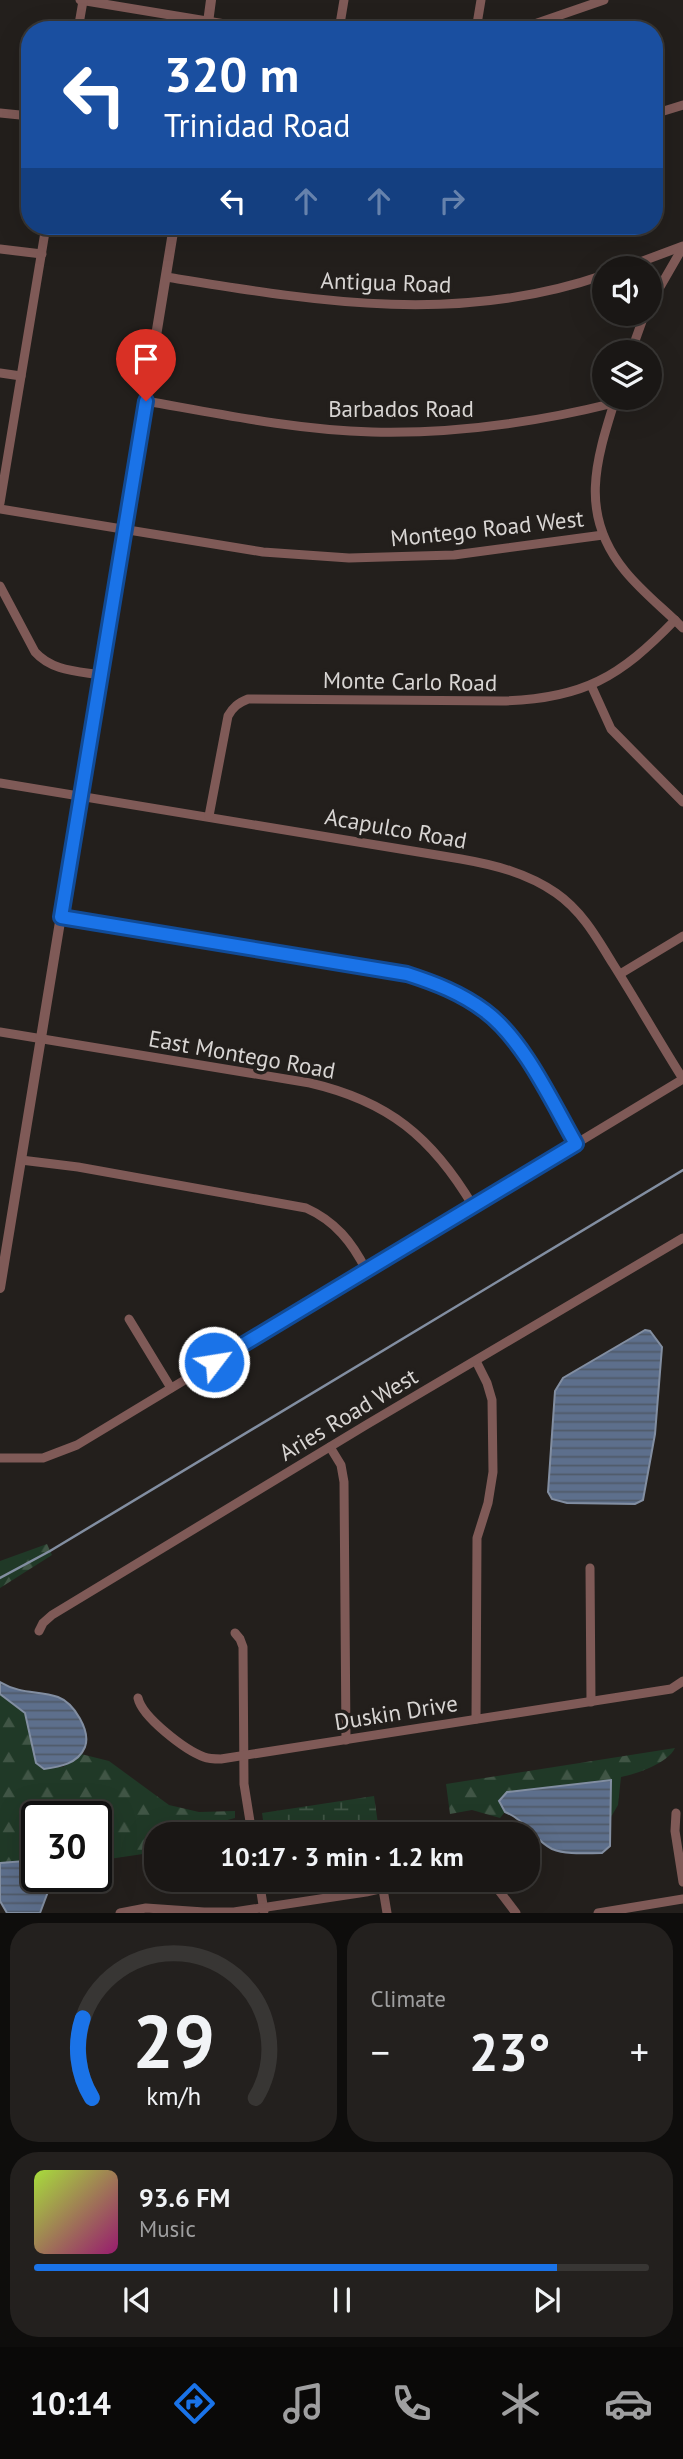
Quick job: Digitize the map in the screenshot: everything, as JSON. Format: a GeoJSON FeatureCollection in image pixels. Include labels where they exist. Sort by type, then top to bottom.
{"type":"FeatureCollection","features":[{"type":"Feature","properties":{"kind":"street"},"geometry":{"type":"LineString","coordinates":[[79,21],[81,0],[187,21]]}},
{"type":"Feature","properties":{"kind":"street"},"geometry":{"type":"LineString","coordinates":[[208,21],[211,0]]}},
{"type":"Feature","properties":{"kind":"street"},"geometry":{"type":"LineString","coordinates":[[340,21],[344,0]]}},
{"type":"Feature","properties":{"kind":"street"},"geometry":{"type":"LineString","coordinates":[[478,21],[481,0]]}},
{"type":"Feature","properties":{"kind":"street"},"geometry":{"type":"LineString","coordinates":[[543,21],[604,0]]}},
{"type":"Feature","properties":{"kind":"street"},"geometry":{"type":"LineString","coordinates":[[663,111],[683,105]]}},
{"type":"Feature","properties":{"kind":"street"},"geometry":{"type":"LineString","coordinates":[[0,113],[21,115]]}},
{"type":"Feature","properties":{"kind":"street"},"geometry":{"type":"LineString","coordinates":[[0,503],[45,235]]}},
{"type":"Feature","properties":{"kind":"street"},"geometry":{"type":"LineString","coordinates":[[0,1287],[173,235]]}},
{"type":"Feature","properties":{"kind":"street"},"geometry":{"type":"LineString","coordinates":[[658,256],[683,247]]}},
{"type":"Feature","properties":{"kind":"street"},"geometry":{"type":"LineString","coordinates":[[662,283],[683,247]]}},
{"type":"Feature","properties":{"kind":"street"},"geometry":{"type":"LineString","coordinates":[[0,249],[42,254]]}},
{"type":"Feature","properties":{"kind":"street","name":"Antigua Road"},"geometry":{"type":"LineString","coordinates":[[166,277],[325,301],[406,306],[485,301],[536,293],[592,278]]}},
{"type":"Feature","properties":{"kind":"street"},"geometry":{"type":"LineString","coordinates":[[0,373],[21,376]]}},
{"type":"Feature","properties":{"kind":"street","name":"Barbados Road"},"geometry":{"type":"LineString","coordinates":[[146,401],[310,426],[390,432],[502,426],[567,415],[592,407]]}},
{"type":"Feature","properties":{"kind":"street"},"geometry":{"type":"LineString","coordinates":[[612,410],[600,448],[594,484],[596,511],[603,535],[625,570],[683,628]]}},
{"type":"Feature","properties":{"kind":"street","name":"Montego Road West"},"geometry":{"type":"LineString","coordinates":[[0,509],[263,552],[349,558],[454,555],[603,535]]}},
{"type":"Feature","properties":{"kind":"street"},"geometry":{"type":"LineString","coordinates":[[0,586],[35,652],[43,661],[53,667],[101,675]]}},
{"type":"Feature","properties":{"kind":"street","name":"Monte Carlo Road"},"geometry":{"type":"LineString","coordinates":[[209,816],[228,716],[232,709],[248,699],[526,701],[561,695],[591,685],[628,664],[675,620]]}},
{"type":"Feature","properties":{"kind":"street"},"geometry":{"type":"LineString","coordinates":[[591,685],[611,729],[683,802]]}},
{"type":"Feature","properties":{"kind":"street","name":"Acapulco Road"},"geometry":{"type":"LineString","coordinates":[[0,783],[461,859],[518,873],[558,895],[579,913],[620,974],[683,1079]]}},
{"type":"Feature","properties":{"kind":"street"},"geometry":{"type":"LineString","coordinates":[[61,917],[407,974],[449,989],[486,1012],[505,1028],[518,1045],[576,1144]]}},
{"type":"Feature","properties":{"kind":"street"},"geometry":{"type":"LineString","coordinates":[[620,974],[683,936]]}},
{"type":"Feature","properties":{"kind":"street","name":"East Montego Road"},"geometry":{"type":"LineString","coordinates":[[0,1032],[310,1083],[358,1097],[409,1128],[435,1152],[456,1176],[473,1206]]}},
{"type":"Feature","properties":{"kind":"street"},"geometry":{"type":"LineString","coordinates":[[0,1458],[43,1458],[61,1453],[683,1079]]}},
{"type":"Feature","properties":{"kind":"street"},"geometry":{"type":"LineString","coordinates":[[21,1160],[78,1167],[306,1208],[342,1232],[354,1247],[366,1270]]}},
{"type":"Feature","properties":{"kind":"street","name":"Aries Road West"},"geometry":{"type":"LineString","coordinates":[[40,1631],[43,1623],[52,1615],[330,1447],[682,1240]]}},
{"type":"Feature","properties":{"kind":"street"},"geometry":{"type":"LineString","coordinates":[[129,1319],[170,1388]]}},
{"type":"Feature","properties":{"kind":"street"},"geometry":{"type":"LineString","coordinates":[[476,1362],[487,1382],[492,1399],[493,1472],[488,1503],[477,1538],[477,1719]]}},
{"type":"Feature","properties":{"kind":"street"},"geometry":{"type":"LineString","coordinates":[[330,1447],[341,1465],[344,1482],[346,1740]]}},
{"type":"Feature","properties":{"kind":"street"},"geometry":{"type":"LineString","coordinates":[[590,1568],[591,1702]]}},
{"type":"Feature","properties":{"kind":"street"},"geometry":{"type":"LineString","coordinates":[[234,1633],[243,1647],[244,1784],[250,1822]]}},
{"type":"Feature","properties":{"kind":"street","name":"Duskin Drive"},"geometry":{"type":"LineString","coordinates":[[138,1698],[145,1714],[193,1752],[207,1759],[244,1756],[671,1689],[683,1681]]}},
{"type":"Feature","properties":{"kind":"street"},"geometry":{"type":"LineString","coordinates":[[676,1813],[675,1831],[683,1882]]}},
{"type":"Feature","properties":{"kind":"street"},"geometry":{"type":"LineString","coordinates":[[261,1892],[264,1910]]}},
{"type":"Feature","properties":{"kind":"street"},"geometry":{"type":"LineString","coordinates":[[120,1913],[146,1909],[219,1913],[264,1910],[366,1892]]}},
{"type":"Feature","properties":{"kind":"street"},"geometry":{"type":"LineString","coordinates":[[384,1892],[387,1913]]}},
{"type":"Feature","properties":{"kind":"street"},"geometry":{"type":"LineString","coordinates":[[500,1892],[516,1913]]}},
{"type":"Feature","properties":{"kind":"street"},"geometry":{"type":"LineString","coordinates":[[598,1913],[683,1899]]}},
{"type":"Feature","properties":{"kind":"green space"},"geometry":{"type":"Polygon","coordinates":[[[47,1544],[52,1555],[0,1588],[0,1561],[47,1544]]]}},
{"type":"Feature","properties":{"kind":"green space"},"geometry":{"type":"Polygon","coordinates":[[[0,1694],[25,1712],[36,1763],[63,1767],[81,1754],[109,1761],[169,1805],[199,1812],[235,1811],[235,1818],[220,1822],[144,1822],[144,1854],[112,1859],[112,1801],[21,1801],[21,1861],[0,1863],[0,1694]]]}},
{"type":"Feature","properties":{"kind":"green space"},"geometry":{"type":"Polygon","coordinates":[[[675,1748],[659,1763],[621,1777],[618,1805],[611,1817],[611,1781],[500,1801],[505,1812],[500,1818],[472,1810],[450,1814],[446,1784],[675,1748]]]}},
{"type":"Feature","properties":{"kind":"green space"},"geometry":{"type":"Polygon","coordinates":[[[374,1796],[378,1822],[263,1822],[262,1813],[374,1796]]]}},
{"type":"Feature","properties":{"kind":"water"},"geometry":{"type":"Polygon","coordinates":[[[645,1330],[650,1331],[662,1347],[655,1434],[643,1500],[635,1504],[567,1503],[552,1499],[548,1492],[555,1391],[563,1378],[645,1330]]]}},
{"type":"Feature","properties":{"kind":"water"},"geometry":{"type":"Polygon","coordinates":[[[0,1682],[16,1689],[58,1697],[70,1705],[80,1718],[86,1733],[82,1753],[62,1766],[44,1769],[36,1763],[25,1713],[0,1694],[0,1682]]]}},
{"type":"Feature","properties":{"kind":"water"},"geometry":{"type":"Polygon","coordinates":[[[611,1780],[610,1846],[602,1853],[570,1853],[552,1849],[540,1841],[540,1822],[521,1822],[505,1812],[499,1801],[507,1792],[611,1780]]]}},
{"type":"Feature","properties":{"kind":"water"},"geometry":{"type":"Polygon","coordinates":[[[21,1861],[21,1892],[48,1892],[40,1913],[7,1913],[0,1901],[0,1863],[21,1861]]]}},
{"type":"Feature","properties":{"kind":"waterway"},"geometry":{"type":"LineString","coordinates":[[0,1578],[50,1551],[683,1170]]}},
{"type":"Feature","properties":{"kind":"route"},"geometry":{"type":"LineString","coordinates":[[146,401],[61,917],[407,974],[449,989],[466,998],[505,1028],[518,1045],[576,1144],[214,1362]]}}]}
